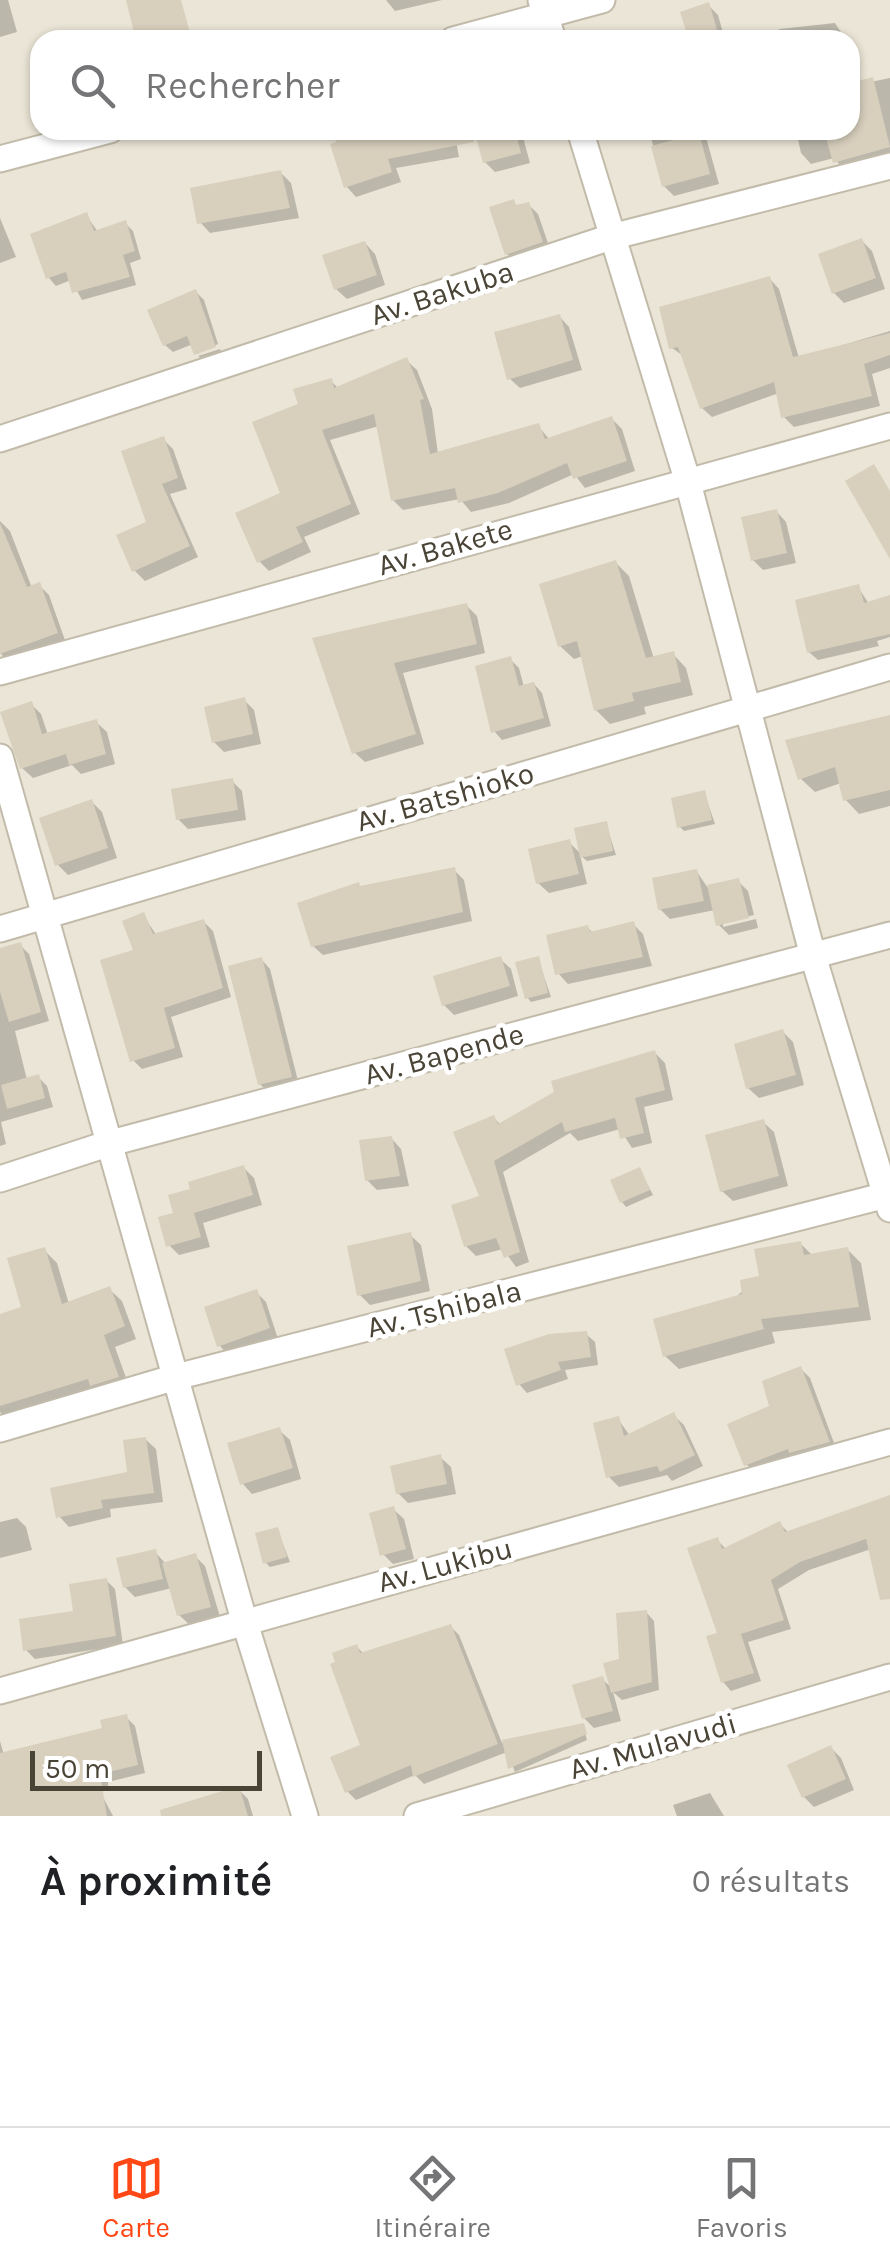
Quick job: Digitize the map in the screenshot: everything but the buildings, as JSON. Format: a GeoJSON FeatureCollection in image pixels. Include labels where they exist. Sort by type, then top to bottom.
{"type":"FeatureCollection","features":[{"type":"Feature","properties":{"kind":"street"},"geometry":{"type":"LineString","coordinates":[[496,30],[602,0]]}},
{"type":"Feature","properties":{"kind":"street"},"geometry":{"type":"LineString","coordinates":[[0,159],[72,140]]}},
{"type":"Feature","properties":{"kind":"street"},"geometry":{"type":"LineString","coordinates":[[583,140],[687,480],[812,956],[889,1199]]}},
{"type":"Feature","properties":{"kind":"street","name":"Av. Bakuba"},"geometry":{"type":"LineString","coordinates":[[0,438],[611,237],[890,166]]}},
{"type":"Feature","properties":{"kind":"street","name":"Av. Bakete"},"geometry":{"type":"LineString","coordinates":[[0,672],[890,426]]}},
{"type":"Feature","properties":{"kind":"street","name":"Av. Batshioko"},"geometry":{"type":"LineString","coordinates":[[0,928],[890,666]]}},
{"type":"Feature","properties":{"kind":"street"},"geometry":{"type":"LineString","coordinates":[[0,757],[244,1620],[305,1816]]}},
{"type":"Feature","properties":{"kind":"street","name":"Av. Bapende"},"geometry":{"type":"LineString","coordinates":[[0,1179],[107,1144],[890,935]]}},
{"type":"Feature","properties":{"kind":"street","name":"Av. Tshibala"},"geometry":{"type":"LineString","coordinates":[[0,1428],[176,1377],[889,1199]]}},
{"type":"Feature","properties":{"kind":"street","name":"Av. Lukibu"},"geometry":{"type":"LineString","coordinates":[[0,1690],[890,1442]]}},
{"type":"Feature","properties":{"kind":"street","name":"Av. Mulavudi"},"geometry":{"type":"LineString","coordinates":[[417,1816],[890,1677]]}},
{"type":"Feature","properties":{"kind":"shaded area"},"geometry":{"type":"Polygon","coordinates":[[[0,0],[890,0],[890,1816],[0,1816],[0,0]]]}}]}
